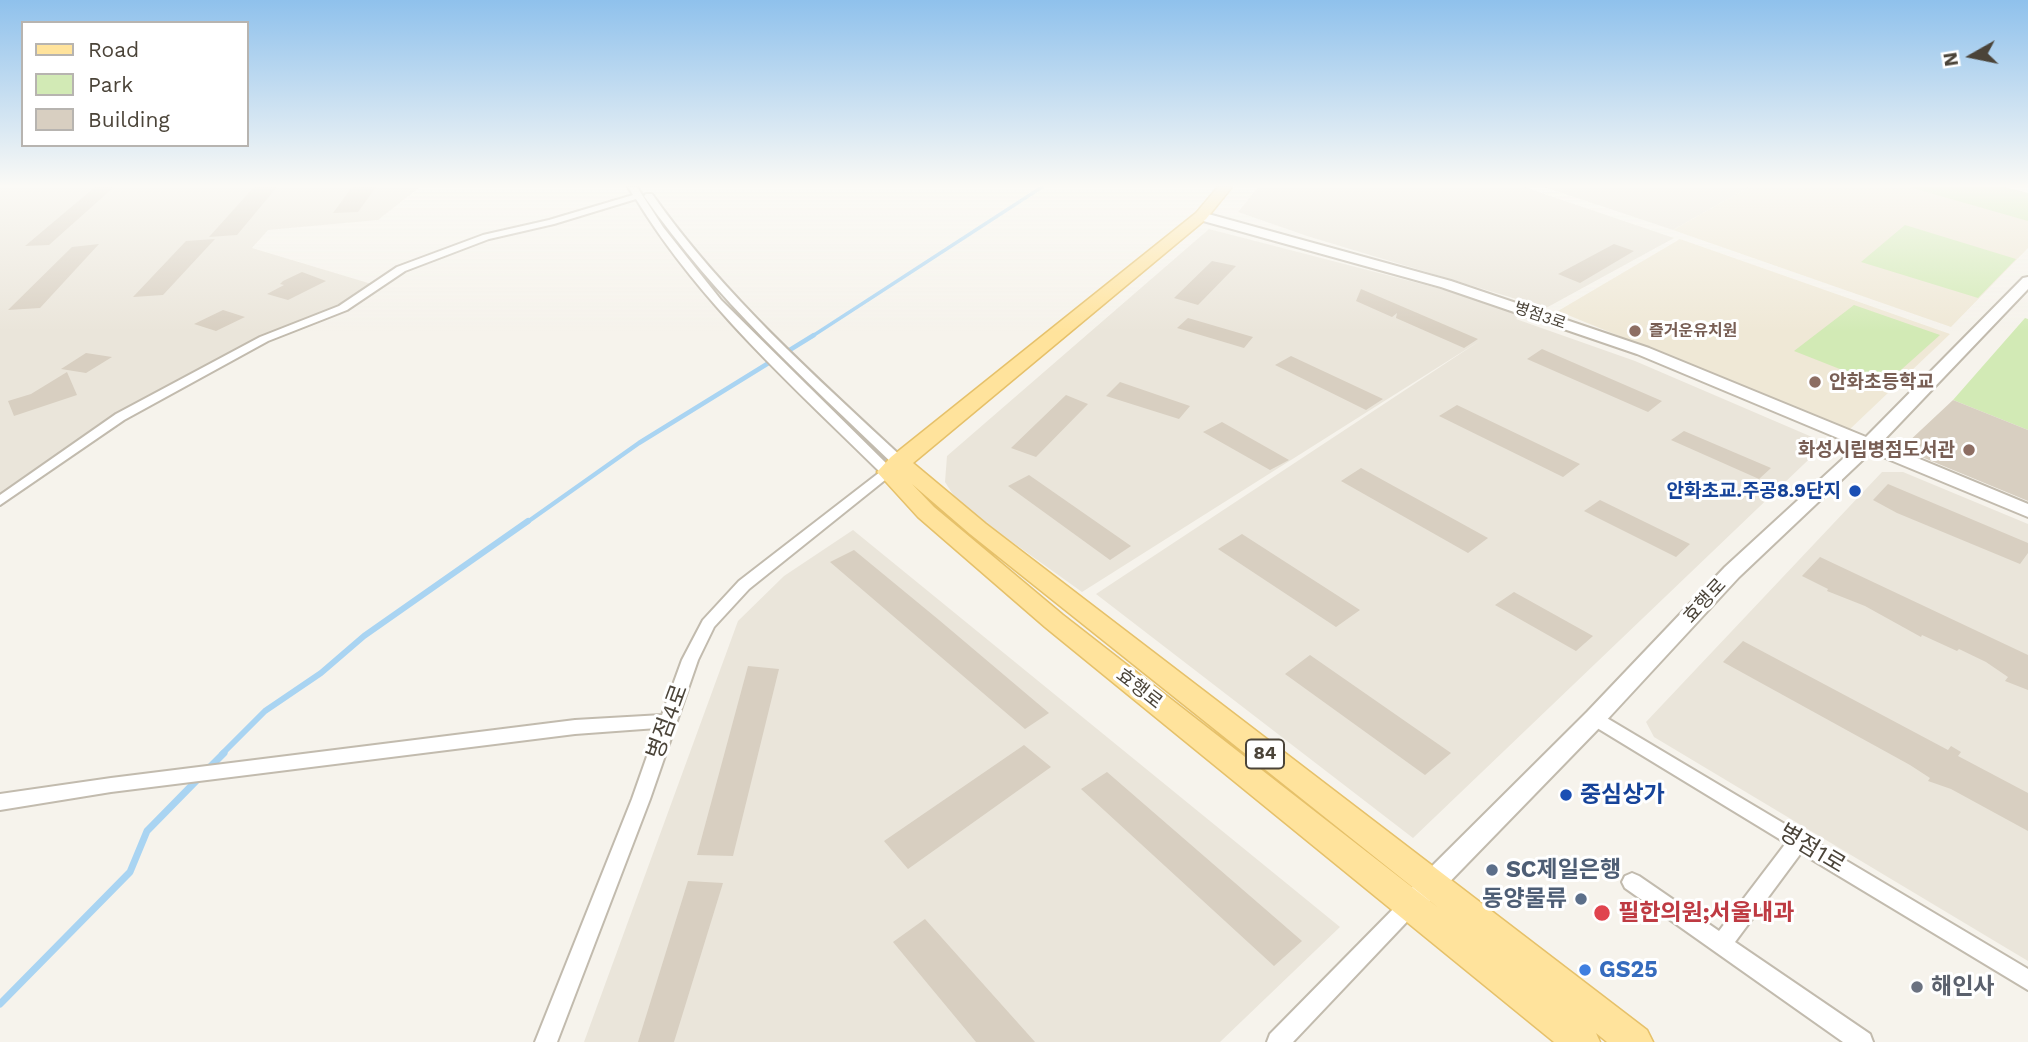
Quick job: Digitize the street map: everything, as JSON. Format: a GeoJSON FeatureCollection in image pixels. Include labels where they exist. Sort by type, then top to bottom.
{"type":"FeatureCollection","features":[{"type":"Feature","properties":{"kind":"main road"},"geometry":{"type":"LineString","coordinates":[[893,467],[1178,236]]}},
{"type":"Feature","properties":{"kind":"main road","name":"효행로"},"geometry":{"type":"LineString","coordinates":[[893,467],[978,529],[1421,894],[1582,1042]]}},
{"type":"Feature","properties":{"kind":"main road","name":"효행로"},"geometry":{"type":"LineString","coordinates":[[1421,894],[1635,1042]]}},
{"type":"Feature","properties":{"kind":"street"},"geometry":{"type":"LineString","coordinates":[[0,501],[120,417],[264,340],[343,308],[401,269],[492,236]]}},
{"type":"Feature","properties":{"kind":"street"},"geometry":{"type":"LineString","coordinates":[[666,236],[679,257],[713,299],[755,342],[893,467]]}},
{"type":"Feature","properties":{"kind":"street"},"geometry":{"type":"LineString","coordinates":[[676,236],[729,298],[802,370],[893,467]]}},
{"type":"Feature","properties":{"kind":"street","name":"병점3로"},"geometry":{"type":"LineString","coordinates":[[1272,236],[1446,284],[1643,351],[2028,511]]}},
{"type":"Feature","properties":{"kind":"street"},"geometry":{"type":"LineString","coordinates":[[1868,446],[2028,281]]}},
{"type":"Feature","properties":{"kind":"street","name":"효행로"},"geometry":{"type":"LineString","coordinates":[[1278,1042],[1595,718],[1732,572],[1868,446]]}},
{"type":"Feature","properties":{"kind":"street","name":"병점4로"},"geometry":{"type":"LineString","coordinates":[[547,1042],[690,660],[708,624],[744,585],[893,467]]}},
{"type":"Feature","properties":{"kind":"street","name":"병점1로"},"geometry":{"type":"LineString","coordinates":[[1595,718],[2028,980]]}},
{"type":"Feature","properties":{"kind":"street"},"geometry":{"type":"LineString","coordinates":[[0,802],[163,778],[239,771],[575,727],[668,721]]}},
{"type":"Feature","properties":{"kind":"street"},"geometry":{"type":"LineString","coordinates":[[1721,944],[1799,841]]}},
{"type":"Feature","properties":{"kind":"street"},"geometry":{"type":"LineString","coordinates":[[1632,882],[1862,1042]]}},
{"type":"Feature","properties":{"kind":"shaded area"},"geometry":{"type":"Polygon","coordinates":[[[0,236],[263,236],[252,248],[375,285],[326,313],[181,381],[0,498],[0,236]]]}},
{"type":"Feature","properties":{"kind":"shaded area"},"geometry":{"type":"Polygon","coordinates":[[[1201,236],[1235,236],[1526,311],[1516,319],[1635,361],[1826,443],[1413,838],[1096,594],[1481,340],[1082,592],[959,504],[945,482],[947,456],[1201,236]]]}},
{"type":"Feature","properties":{"kind":"shaded area"},"geometry":{"type":"Polygon","coordinates":[[[1307,236],[1667,236],[1674,238],[1546,308],[1307,236]]]}},
{"type":"Feature","properties":{"kind":"shaded area"},"geometry":{"type":"Polygon","coordinates":[[[1689,236],[2028,236],[2028,248],[1951,327],[1689,236]]]}},
{"type":"Feature","properties":{"kind":"shaded area","name":"안화초등학교"},"geometry":{"type":"Polygon","coordinates":[[[1680,239],[1950,334],[1849,430],[1558,311],[1680,239]]]}},
{"type":"Feature","properties":{"kind":"shaded area"},"geometry":{"type":"Polygon","coordinates":[[[1882,472],[1903,472],[2028,524],[2028,961],[1654,737],[1646,722],[1882,472]]]}},
{"type":"Feature","properties":{"kind":"shaded area"},"geometry":{"type":"Polygon","coordinates":[[[853,530],[1340,927],[1220,1042],[584,1042],[738,621],[784,576],[853,530]]]}},
{"type":"Feature","properties":{"kind":"green space"},"geometry":{"type":"Polygon","coordinates":[[[1892,236],[1940,236],[2016,259],[1978,298],[1861,262],[1892,236]]]}},
{"type":"Feature","properties":{"kind":"green space"},"geometry":{"type":"Polygon","coordinates":[[[1854,305],[1940,335],[1883,386],[1794,351],[1854,305]]]}},
{"type":"Feature","properties":{"kind":"green space"},"geometry":{"type":"Polygon","coordinates":[[[2025,318],[2028,319],[2028,430],[1953,400],[2025,318]]]}},
{"type":"Feature","properties":{"kind":"building"},"geometry":{"type":"Polygon","coordinates":[[[37,236],[60,236],[49,245],[25,246],[37,236]]]}},
{"type":"Feature","properties":{"kind":"building"},"geometry":{"type":"Polygon","coordinates":[[[215,239],[163,295],[133,297],[186,241],[215,239]]]}},
{"type":"Feature","properties":{"kind":"building"},"geometry":{"type":"Polygon","coordinates":[[[99,244],[40,308],[8,310],[72,247],[99,244]]]}},
{"type":"Feature","properties":{"kind":"building"},"geometry":{"type":"Polygon","coordinates":[[[1614,244],[1634,251],[1580,283],[1558,274],[1614,244]]]}},
{"type":"Feature","properties":{"kind":"building"},"geometry":{"type":"Polygon","coordinates":[[[1212,261],[1236,266],[1198,305],[1174,298],[1212,261]]]}},
{"type":"Feature","properties":{"kind":"building"},"geometry":{"type":"Polygon","coordinates":[[[302,272],[326,281],[288,300],[267,294],[284,285],[280,284],[283,281],[302,272]]]}},
{"type":"Feature","properties":{"kind":"building"},"geometry":{"type":"Polygon","coordinates":[[[1361,289],[1478,339],[1464,348],[1396,318],[1397,313],[1392,317],[1356,301],[1361,289]]]}},
{"type":"Feature","properties":{"kind":"building"},"geometry":{"type":"Polygon","coordinates":[[[223,310],[245,317],[216,331],[194,324],[223,310]]]}},
{"type":"Feature","properties":{"kind":"building"},"geometry":{"type":"Polygon","coordinates":[[[1188,318],[1253,337],[1244,348],[1177,328],[1188,318]]]}},
{"type":"Feature","properties":{"kind":"building"},"geometry":{"type":"Polygon","coordinates":[[[1542,349],[1662,401],[1648,412],[1527,359],[1542,349]]]}},
{"type":"Feature","properties":{"kind":"building"},"geometry":{"type":"Polygon","coordinates":[[[86,353],[112,357],[86,373],[61,369],[86,353]]]}},
{"type":"Feature","properties":{"kind":"building"},"geometry":{"type":"Polygon","coordinates":[[[1291,356],[1383,399],[1366,410],[1275,365],[1291,356]]]}},
{"type":"Feature","properties":{"kind":"building"},"geometry":{"type":"Polygon","coordinates":[[[67,372],[77,395],[14,416],[8,401],[31,394],[67,372]]]}},
{"type":"Feature","properties":{"kind":"building"},"geometry":{"type":"Polygon","coordinates":[[[1120,382],[1190,406],[1179,419],[1106,396],[1120,382]]]}},
{"type":"Feature","properties":{"kind":"building"},"geometry":{"type":"Polygon","coordinates":[[[1066,395],[1088,404],[1036,457],[1011,448],[1066,395]]]}},
{"type":"Feature","properties":{"kind":"building","name":"화성시립병점도서관"},"geometry":{"type":"Polygon","coordinates":[[[1953,400],[2028,430],[2028,501],[1912,453],[1906,444],[1953,400]]]}},
{"type":"Feature","properties":{"kind":"building"},"geometry":{"type":"Polygon","coordinates":[[[1457,405],[1580,464],[1563,477],[1439,416],[1457,405]]]}},
{"type":"Feature","properties":{"kind":"building"},"geometry":{"type":"Polygon","coordinates":[[[1222,422],[1289,460],[1270,470],[1203,432],[1222,422]]]}},
{"type":"Feature","properties":{"kind":"building"},"geometry":{"type":"Polygon","coordinates":[[[1684,431],[1771,468],[1759,479],[1671,440],[1684,431]]]}},
{"type":"Feature","properties":{"kind":"building"},"geometry":{"type":"Polygon","coordinates":[[[1361,468],[1488,538],[1468,553],[1341,481],[1361,468]]]}},
{"type":"Feature","properties":{"kind":"building"},"geometry":{"type":"Polygon","coordinates":[[[1029,475],[1131,546],[1110,560],[1008,486],[1029,475]]]}},
{"type":"Feature","properties":{"kind":"building"},"geometry":{"type":"Polygon","coordinates":[[[1888,484],[2028,543],[2028,553],[2020,564],[1897,513],[1873,500],[1888,484]]]}},
{"type":"Feature","properties":{"kind":"building"},"geometry":{"type":"Polygon","coordinates":[[[1600,500],[1690,544],[1676,557],[1584,511],[1600,500]]]}},
{"type":"Feature","properties":{"kind":"building"},"geometry":{"type":"Polygon","coordinates":[[[1242,534],[1360,610],[1336,627],[1218,549],[1242,534]]]}},
{"type":"Feature","properties":{"kind":"building"},"geometry":{"type":"Polygon","coordinates":[[[854,550],[1049,713],[1025,729],[830,562],[854,550]]]}},
{"type":"Feature","properties":{"kind":"building"},"geometry":{"type":"Polygon","coordinates":[[[1820,557],[2028,655],[2028,690],[2005,681],[2008,677],[1986,662],[1959,649],[1957,651],[1922,635],[1921,637],[1802,576],[1820,557]]]}},
{"type":"Feature","properties":{"kind":"building"},"geometry":{"type":"Polygon","coordinates":[[[1514,592],[1593,636],[1576,651],[1495,605],[1514,592]]]}},
{"type":"Feature","properties":{"kind":"building"},"geometry":{"type":"Polygon","coordinates":[[[1743,641],[1948,750],[1951,746],[1961,752],[1958,756],[2028,793],[2028,831],[1951,789],[1928,781],[1930,778],[1910,765],[1723,662],[1743,641]]]}},
{"type":"Feature","properties":{"kind":"building"},"geometry":{"type":"Polygon","coordinates":[[[1310,655],[1451,753],[1425,775],[1285,674],[1310,655]]]}},
{"type":"Feature","properties":{"kind":"building"},"geometry":{"type":"Polygon","coordinates":[[[748,666],[779,669],[733,856],[697,855],[748,666]]]}},
{"type":"Feature","properties":{"kind":"building"},"geometry":{"type":"Polygon","coordinates":[[[1024,745],[1051,767],[908,869],[884,841],[1024,745]]]}},
{"type":"Feature","properties":{"kind":"building"},"geometry":{"type":"Polygon","coordinates":[[[1107,772],[1302,941],[1274,966],[1081,789],[1107,772]]]}},
{"type":"Feature","properties":{"kind":"building"},"geometry":{"type":"Polygon","coordinates":[[[688,881],[723,883],[674,1042],[638,1042],[688,881]]]}},
{"type":"Feature","properties":{"kind":"building"},"geometry":{"type":"Polygon","coordinates":[[[925,919],[1035,1042],[976,1042],[893,942],[925,919]]]}},
{"type":"Feature","properties":{"kind":"waterway"},"geometry":{"type":"LineString","coordinates":[[811,337],[967,236]]}},
{"type":"Feature","properties":{"kind":"waterway"},"geometry":{"type":"LineString","coordinates":[[526,523],[639,443],[814,335]]}},
{"type":"Feature","properties":{"kind":"waterway"},"geometry":{"type":"LineString","coordinates":[[222,754],[265,711],[321,673],[364,636],[528,521]]}},
{"type":"Feature","properties":{"kind":"waterway"},"geometry":{"type":"LineString","coordinates":[[208,769],[224,753]]}},
{"type":"Feature","properties":{"kind":"waterway"},"geometry":{"type":"LineString","coordinates":[[0,1004],[130,872],[147,831],[199,778]]}},
{"type":"Feature","properties":{"kind":"place","name":"즐거운유치원"},"geometry":{"type":"Point","coordinates":[1635,331]}},
{"type":"Feature","properties":{"kind":"place","name":"안화초등학교"},"geometry":{"type":"Point","coordinates":[1815,382]}},
{"type":"Feature","properties":{"kind":"place","name":"화성시립병점도서관"},"geometry":{"type":"Point","coordinates":[1969,450]}},
{"type":"Feature","properties":{"kind":"place","name":"안화초교.주공8.9단지"},"geometry":{"type":"Point","coordinates":[1855,491]}},
{"type":"Feature","properties":{"kind":"place","name":"중심상가"},"geometry":{"type":"Point","coordinates":[1566,795]}},
{"type":"Feature","properties":{"kind":"place","name":"SC제일은행"},"geometry":{"type":"Point","coordinates":[1492,870]}},
{"type":"Feature","properties":{"kind":"place","name":"동양물류"},"geometry":{"type":"Point","coordinates":[1581,899]}},
{"type":"Feature","properties":{"kind":"place","name":"필한의원;서울내과"},"geometry":{"type":"Point","coordinates":[1602,913]}},
{"type":"Feature","properties":{"kind":"place","name":"GS25"},"geometry":{"type":"Point","coordinates":[1585,970]}},
{"type":"Feature","properties":{"kind":"place","name":"해인사"},"geometry":{"type":"Point","coordinates":[1917,987]}}]}
